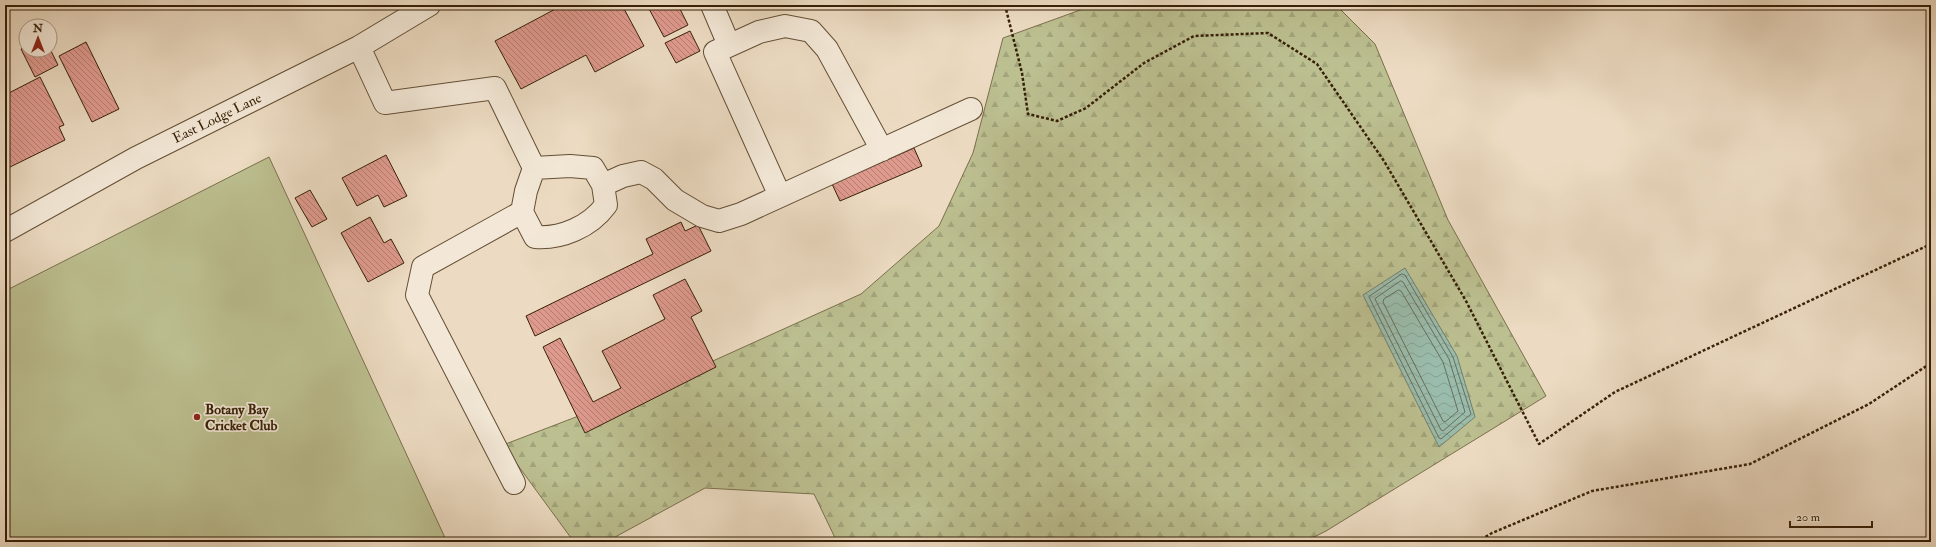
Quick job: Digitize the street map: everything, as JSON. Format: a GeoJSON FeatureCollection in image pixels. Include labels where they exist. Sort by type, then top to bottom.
{"type":"FeatureCollection","features":[{"type":"Feature","properties":{"kind":"street","name":"East Lodge Lane"},"geometry":{"type":"LineString","coordinates":[[5,231],[136,158],[358,47],[429,5]]}},
{"type":"Feature","properties":{"kind":"street"},"geometry":{"type":"LineString","coordinates":[[712,5],[729,45]]}},
{"type":"Feature","properties":{"kind":"street"},"geometry":{"type":"LineString","coordinates":[[780,196],[715,52],[729,45],[759,32],[785,26],[811,30],[826,49],[882,150]]}},
{"type":"Feature","properties":{"kind":"street"},"geometry":{"type":"LineString","coordinates":[[358,47],[385,103],[495,88],[534,168],[526,191],[522,212],[535,238],[550,238],[568,233],[598,216],[606,205],[603,185],[593,168],[570,166],[534,168]]}},
{"type":"Feature","properties":{"kind":"street"},"geometry":{"type":"LineString","coordinates":[[603,185],[623,176],[641,172],[654,180],[676,200],[702,216],[719,221],[741,214],[971,109]]}},
{"type":"Feature","properties":{"kind":"street"},"geometry":{"type":"LineString","coordinates":[[514,483],[417,295],[423,267],[522,212]]}},
{"type":"Feature","properties":{"kind":"path"},"geometry":{"type":"LineString","coordinates":[[1005,5],[1022,73],[1028,114],[1057,121],[1086,108],[1144,63],[1194,36],[1268,33],[1317,64],[1384,161],[1466,301],[1539,444],[1616,392],[1931,244]]}},
{"type":"Feature","properties":{"kind":"path"},"geometry":{"type":"LineString","coordinates":[[1477,542],[1492,533],[1592,492],[1750,464],[1869,404],[1931,363]]}},
{"type":"Feature","properties":{"kind":"green space"},"geometry":{"type":"Polygon","coordinates":[[[1094,5],[1336,5],[1375,44],[1448,220],[1546,396],[1326,531],[1304,542],[837,542],[814,494],[705,488],[606,542],[574,542],[503,445],[662,384],[861,294],[939,226],[973,153],[1003,38],[1094,5]]]}},
{"type":"Feature","properties":{"kind":"green space","name":"Botany Bay Cricket Club"},"geometry":{"type":"Polygon","coordinates":[[[269,157],[447,542],[5,542],[5,291],[269,157]]]}},
{"type":"Feature","properties":{"kind":"water"},"geometry":{"type":"Polygon","coordinates":[[[1405,268],[1457,356],[1475,417],[1439,447],[1363,295],[1405,268]]]}},
{"type":"Feature","properties":{"kind":"building"},"geometry":{"type":"Polygon","coordinates":[[[563,5],[622,5],[644,46],[595,72],[586,55],[521,89],[495,41],[563,5]]]}},
{"type":"Feature","properties":{"kind":"building"},"geometry":{"type":"Polygon","coordinates":[[[647,5],[678,5],[688,25],[664,37],[647,5]]]}},
{"type":"Feature","properties":{"kind":"building"},"geometry":{"type":"Polygon","coordinates":[[[690,31],[700,51],[676,63],[665,43],[690,31]]]}},
{"type":"Feature","properties":{"kind":"building"},"geometry":{"type":"Polygon","coordinates":[[[86,42],[119,109],[92,122],[59,56],[86,42]]]}},
{"type":"Feature","properties":{"kind":"building"},"geometry":{"type":"Polygon","coordinates":[[[26,58],[54,58],[58,65],[35,77],[26,58]]]}},
{"type":"Feature","properties":{"kind":"building"},"geometry":{"type":"Polygon","coordinates":[[[40,77],[64,125],[59,127],[65,140],[8,168],[5,162],[5,95],[40,77]]]}},
{"type":"Feature","properties":{"kind":"building"},"geometry":{"type":"Polygon","coordinates":[[[914,148],[922,166],[840,201],[832,184],[914,148]]]}},
{"type":"Feature","properties":{"kind":"building"},"geometry":{"type":"Polygon","coordinates":[[[386,155],[407,196],[384,207],[378,195],[357,206],[342,178],[386,155]]]}},
{"type":"Feature","properties":{"kind":"building"},"geometry":{"type":"Polygon","coordinates":[[[310,190],[327,219],[312,227],[295,198],[310,190]]]}},
{"type":"Feature","properties":{"kind":"building"},"geometry":{"type":"Polygon","coordinates":[[[370,217],[384,243],[391,239],[404,263],[368,282],[341,233],[370,217]]]}},
{"type":"Feature","properties":{"kind":"building"},"geometry":{"type":"Polygon","coordinates":[[[681,222],[685,231],[698,225],[711,251],[535,336],[526,316],[653,254],[646,239],[681,222]]]}},
{"type":"Feature","properties":{"kind":"building"},"geometry":{"type":"Polygon","coordinates":[[[685,279],[702,311],[691,317],[716,367],[585,433],[543,347],[560,338],[593,402],[621,388],[602,351],[665,319],[653,295],[685,279]]]}},
{"type":"Feature","properties":{"kind":"place","name":"Botany Bay Cricket Club"},"geometry":{"type":"Point","coordinates":[197,417]}}]}
